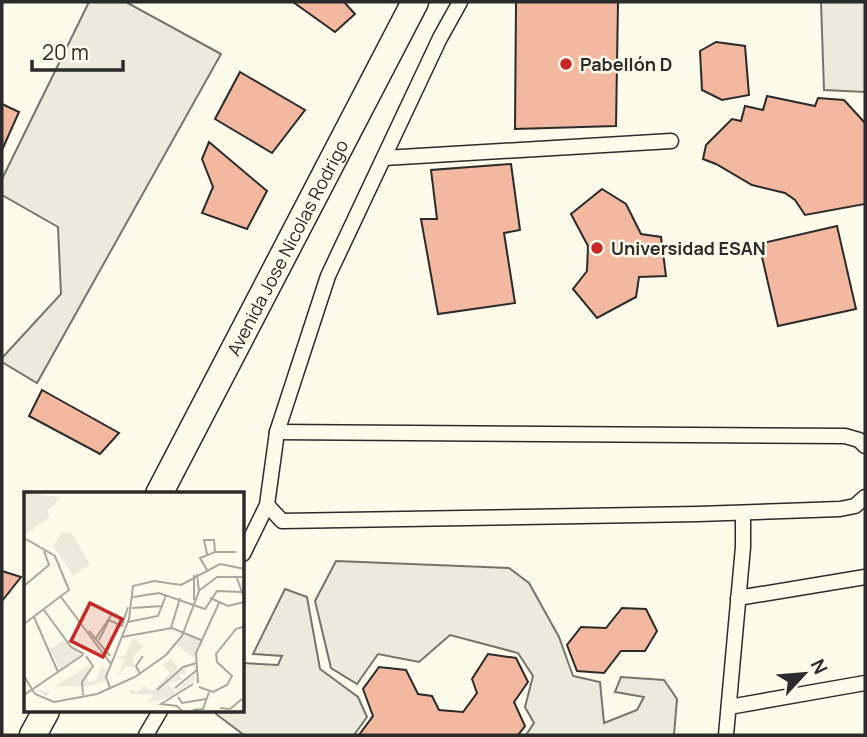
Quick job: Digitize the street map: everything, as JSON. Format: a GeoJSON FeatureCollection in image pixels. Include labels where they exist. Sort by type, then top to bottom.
{"type":"FeatureCollection","features":[{"type":"Feature","properties":{"kind":"street","name":"Avenida Jose Nicolas Rodrigo"},"geometry":{"type":"LineString","coordinates":[[160,492],[415,2]]}},
{"type":"Feature","properties":{"kind":"street"},"geometry":{"type":"LineString","coordinates":[[33,735],[45,712]]}},
{"type":"Feature","properties":{"kind":"lane"},"geometry":{"type":"LineString","coordinates":[[245,550],[267,505],[277,432],[328,276],[440,38],[460,2]]}},
{"type":"Feature","properties":{"kind":"lane"},"geometry":{"type":"LineString","coordinates":[[384,158],[671,141]]}},
{"type":"Feature","properties":{"kind":"lane"},"geometry":{"type":"LineString","coordinates":[[277,432],[845,436],[859,440],[865,446]]}},
{"type":"Feature","properties":{"kind":"lane"},"geometry":{"type":"LineString","coordinates":[[267,505],[282,521],[743,513],[840,509],[855,506],[865,498]]}},
{"type":"Feature","properties":{"kind":"lane"},"geometry":{"type":"LineString","coordinates":[[726,735],[743,547],[743,513]]}},
{"type":"Feature","properties":{"kind":"lane"},"geometry":{"type":"LineString","coordinates":[[738,598],[865,577]]}},
{"type":"Feature","properties":{"kind":"lane"},"geometry":{"type":"LineString","coordinates":[[729,707],[865,683]]}},
{"type":"Feature","properties":{"kind":"lane"},"geometry":{"type":"LineString","coordinates":[[146,735],[159,712]]}},
{"type":"Feature","properties":{"kind":"shaded area"},"geometry":{"type":"Polygon","coordinates":[[[89,2],[126,2],[221,54],[37,383],[2,362],[2,358],[61,294],[58,227],[2,195],[2,179],[89,2]]]}},
{"type":"Feature","properties":{"kind":"shaded area"},"geometry":{"type":"Polygon","coordinates":[[[821,2],[865,2],[865,92],[824,90],[821,2]]]}},
{"type":"Feature","properties":{"kind":"shaded area"},"geometry":{"type":"Polygon","coordinates":[[[336,561],[509,568],[529,583],[559,637],[573,676],[600,682],[604,723],[637,710],[644,697],[615,692],[621,677],[664,680],[677,699],[674,735],[526,735],[534,723],[525,707],[533,676],[518,653],[450,635],[419,662],[378,654],[357,684],[331,668],[315,601],[336,561]]]}},
{"type":"Feature","properties":{"kind":"shaded area"},"geometry":{"type":"Polygon","coordinates":[[[285,589],[307,597],[320,669],[358,697],[367,717],[354,735],[244,735],[216,714],[245,712],[245,663],[278,665],[282,656],[253,654],[285,589]]]}},
{"type":"Feature","properties":{"kind":"building"},"geometry":{"type":"Polygon","coordinates":[[[293,2],[344,2],[355,14],[335,32],[293,2]]]}},
{"type":"Feature","properties":{"kind":"building","name":"Pabellón D"},"geometry":{"type":"Polygon","coordinates":[[[516,2],[618,2],[616,126],[515,129],[516,2]]]}},
{"type":"Feature","properties":{"kind":"building"},"geometry":{"type":"Polygon","coordinates":[[[716,42],[745,46],[749,95],[722,100],[702,90],[700,51],[716,42]]]}},
{"type":"Feature","properties":{"kind":"building"},"geometry":{"type":"Polygon","coordinates":[[[240,72],[305,110],[272,153],[215,119],[240,72]]]}},
{"type":"Feature","properties":{"kind":"building"},"geometry":{"type":"Polygon","coordinates":[[[767,96],[815,106],[818,98],[844,100],[865,123],[865,204],[805,215],[795,200],[785,193],[752,185],[703,159],[706,145],[732,119],[741,121],[745,106],[763,110],[767,96]]]}},
{"type":"Feature","properties":{"kind":"building"},"geometry":{"type":"Polygon","coordinates":[[[2,104],[19,112],[2,150],[2,104]]]}},
{"type":"Feature","properties":{"kind":"building"},"geometry":{"type":"Polygon","coordinates":[[[209,142],[267,191],[247,229],[202,213],[213,187],[202,159],[209,142]]]}},
{"type":"Feature","properties":{"kind":"building"},"geometry":{"type":"Polygon","coordinates":[[[511,164],[520,230],[504,233],[515,303],[438,314],[421,219],[437,219],[431,170],[511,164]]]}},
{"type":"Feature","properties":{"kind":"building"},"geometry":{"type":"Polygon","coordinates":[[[602,189],[626,204],[641,234],[661,237],[666,276],[639,277],[636,297],[597,318],[573,289],[587,271],[588,246],[571,214],[602,189]]]}},
{"type":"Feature","properties":{"kind":"building"},"geometry":{"type":"Polygon","coordinates":[[[837,226],[856,309],[778,326],[759,244],[837,226]]]}},
{"type":"Feature","properties":{"kind":"building"},"geometry":{"type":"Polygon","coordinates":[[[42,390],[119,433],[100,454],[29,416],[42,390]]]}},
{"type":"Feature","properties":{"kind":"building"},"geometry":{"type":"Polygon","coordinates":[[[2,571],[21,577],[2,601],[2,571]]]}},
{"type":"Feature","properties":{"kind":"building"},"geometry":{"type":"Polygon","coordinates":[[[622,608],[646,609],[657,631],[645,651],[621,651],[604,673],[577,671],[567,645],[581,627],[606,628],[622,608]]]}},
{"type":"Feature","properties":{"kind":"building"},"geometry":{"type":"Polygon","coordinates":[[[488,654],[516,658],[528,682],[514,702],[525,726],[518,735],[359,735],[373,716],[363,689],[379,667],[406,670],[418,694],[432,696],[439,710],[463,712],[477,693],[472,679],[488,654]]]}},
{"type":"Feature","properties":{"kind":"place","name":"Pabellón D"},"geometry":{"type":"Point","coordinates":[566,64]}},
{"type":"Feature","properties":{"kind":"place","name":"Universidad ESAN"},"geometry":{"type":"Point","coordinates":[597,248]}}]}
